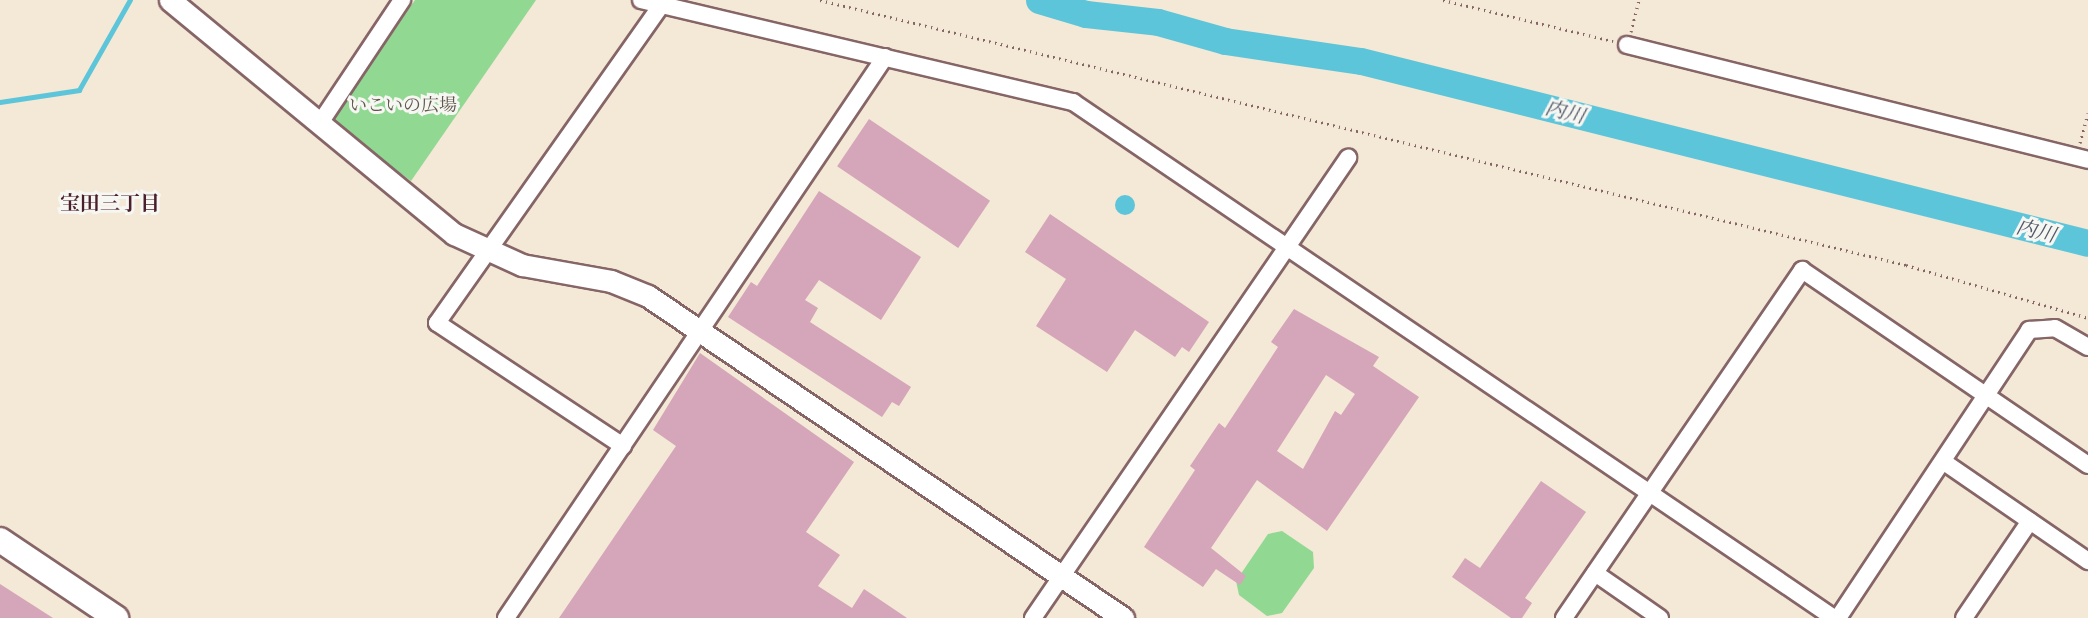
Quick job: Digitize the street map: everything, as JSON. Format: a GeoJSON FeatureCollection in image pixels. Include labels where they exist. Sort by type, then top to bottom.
{"type":"FeatureCollection","features":[{"type":"Feature","properties":{"kind":"main road"},"geometry":{"type":"LineString","coordinates":[[0,540],[116,618]]}},
{"type":"Feature","properties":{"kind":"street"},"geometry":{"type":"LineString","coordinates":[[170,0],[454,234],[490,253],[627,286],[701,330],[1124,618]]}},
{"type":"Feature","properties":{"kind":"street"},"geometry":{"type":"LineString","coordinates":[[320,123],[402,0]]}},
{"type":"Feature","properties":{"kind":"street"},"geometry":{"type":"LineString","coordinates":[[641,0],[1073,102],[1836,618],[1988,397],[2029,330],[2055,328],[2088,347]]}},
{"type":"Feature","properties":{"kind":"street"},"geometry":{"type":"LineString","coordinates":[[622,446],[437,322],[490,253],[661,5]]}},
{"type":"Feature","properties":{"kind":"street"},"geometry":{"type":"LineString","coordinates":[[1627,45],[2082,158]]}},
{"type":"Feature","properties":{"kind":"street"},"geometry":{"type":"LineString","coordinates":[[507,618],[885,57]]}},
{"type":"Feature","properties":{"kind":"street"},"geometry":{"type":"LineString","coordinates":[[1033,618],[1348,158]]}},
{"type":"Feature","properties":{"kind":"street"},"geometry":{"type":"LineString","coordinates":[[1564,618],[1802,270],[2088,465]]}},
{"type":"Feature","properties":{"kind":"street"},"geometry":{"type":"LineString","coordinates":[[1944,462],[2088,561]]}},
{"type":"Feature","properties":{"kind":"street"},"geometry":{"type":"LineString","coordinates":[[1964,618],[2030,521]]}},
{"type":"Feature","properties":{"kind":"street"},"geometry":{"type":"LineString","coordinates":[[1595,573],[1660,618]]}},
{"type":"Feature","properties":{"kind":"path"},"geometry":{"type":"LineString","coordinates":[[820,0],[1906,265],[2088,318]]}},
{"type":"Feature","properties":{"kind":"path"},"geometry":{"type":"LineString","coordinates":[[1443,0],[1627,45],[1639,0]]}},
{"type":"Feature","properties":{"kind":"path"},"geometry":{"type":"LineString","coordinates":[[2082,158],[2088,113]]}},
{"type":"Feature","properties":{"kind":"green space","name":"いこいの広場"},"geometry":{"type":"Polygon","coordinates":[[[415,0],[536,0],[411,181],[331,122],[415,0]]]}},
{"type":"Feature","properties":{"kind":"green space"},"geometry":{"type":"Polygon","coordinates":[[[1282,531],[1313,552],[1314,568],[1282,613],[1267,616],[1239,595],[1236,581],[1268,534],[1282,531]]]}},
{"type":"Feature","properties":{"kind":"water"},"geometry":{"type":"Polygon","coordinates":[[[1121,195],[1129,195],[1135,201],[1135,209],[1129,215],[1121,215],[1115,209],[1115,201],[1121,195]]]}},
{"type":"Feature","properties":{"kind":"building"},"geometry":{"type":"Polygon","coordinates":[[[869,119],[990,201],[958,248],[837,166],[869,119]]]}},
{"type":"Feature","properties":{"kind":"building"},"geometry":{"type":"Polygon","coordinates":[[[819,191],[921,257],[881,320],[819,280],[805,300],[818,308],[810,322],[911,387],[899,406],[892,402],[882,417],[728,317],[751,282],[757,286],[819,191]]]}},
{"type":"Feature","properties":{"kind":"building"},"geometry":{"type":"Polygon","coordinates":[[[1050,214],[1209,322],[1189,352],[1182,347],[1175,357],[1135,330],[1107,372],[1036,326],[1066,279],[1025,252],[1050,214]]]}},
{"type":"Feature","properties":{"kind":"building"},"geometry":{"type":"Polygon","coordinates":[[[1294,309],[1379,357],[1373,366],[1419,397],[1327,531],[1257,480],[1211,548],[1246,576],[1240,585],[1216,569],[1203,587],[1144,547],[1195,470],[1190,466],[1219,423],[1225,428],[1278,347],[1271,342],[1294,309]],[[1326,375],[1277,451],[1303,469],[1335,411],[1341,415],[1355,394],[1326,375]]]}},
{"type":"Feature","properties":{"kind":"building"},"geometry":{"type":"Polygon","coordinates":[[[700,353],[854,462],[806,532],[840,555],[818,586],[852,608],[864,589],[907,618],[559,618],[676,446],[653,430],[700,353]]]}},
{"type":"Feature","properties":{"kind":"building"},"geometry":{"type":"Polygon","coordinates":[[[1541,481],[1586,512],[1525,598],[1532,603],[1522,618],[1511,618],[1452,577],[1465,558],[1480,568],[1541,481]]]}},
{"type":"Feature","properties":{"kind":"building"},"geometry":{"type":"Polygon","coordinates":[[[0,584],[53,618],[0,618],[0,584]]]}},
{"type":"Feature","properties":{"kind":"waterway"},"geometry":{"type":"LineString","coordinates":[[0,102],[79,90],[130,0]]}},
{"type":"Feature","properties":{"kind":"waterway","name":"内川"},"geometry":{"type":"LineString","coordinates":[[1039,0],[1086,14],[1158,22],[1225,41],[1361,61],[2088,243]]}},
{"type":"Feature","properties":{"kind":"district","name":"宝田三丁目"},"geometry":{"type":"Point","coordinates":[110,203]}}]}
